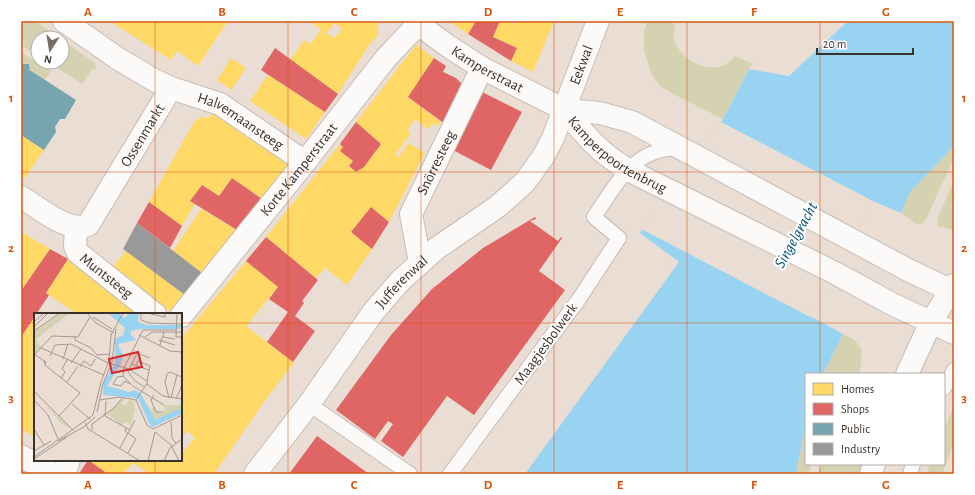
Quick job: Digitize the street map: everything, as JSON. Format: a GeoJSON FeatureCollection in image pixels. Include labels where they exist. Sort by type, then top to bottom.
{"type":"FeatureCollection","features":[{"type":"Feature","properties":{"kind":"street","name":"Ossenmarkt"},"geometry":{"type":"LineString","coordinates":[[64,21],[117,58],[171,88],[93,220],[83,228],[76,227]]}},
{"type":"Feature","properties":{"kind":"street","name":"Eekwal"},"geometry":{"type":"LineString","coordinates":[[565,110],[598,21]]}},
{"type":"Feature","properties":{"kind":"street","name":"Kamperstraat"},"geometry":{"type":"LineString","coordinates":[[418,22],[482,68],[565,110]]}},
{"type":"Feature","properties":{"kind":"street","name":"Korte Kamperstraat"},"geometry":{"type":"LineString","coordinates":[[182,315],[305,162],[386,58],[418,22]]}},
{"type":"Feature","properties":{"kind":"street","name":"Snörresteeg"},"geometry":{"type":"LineString","coordinates":[[420,262],[411,214],[482,68]]}},
{"type":"Feature","properties":{"kind":"street","name":"Halvemaansteeg"},"geometry":{"type":"LineString","coordinates":[[171,88],[220,104],[305,162]]}},
{"type":"Feature","properties":{"kind":"street","name":"Kamperpoortenbrug"},"geometry":{"type":"LineString","coordinates":[[565,110],[600,113],[632,122],[856,243],[953,289]]}},
{"type":"Feature","properties":{"kind":"street","name":"Kamperpoortenbrug"},"geometry":{"type":"LineString","coordinates":[[565,110],[586,138],[609,158],[628,170],[954,333]]}},
{"type":"Feature","properties":{"kind":"street","name":"Jufferenwal"},"geometry":{"type":"LineString","coordinates":[[255,474],[309,404],[374,311],[397,285],[420,262],[497,207],[525,182],[543,157],[565,110]]}},
{"type":"Feature","properties":{"kind":"street"},"geometry":{"type":"LineString","coordinates":[[21,197],[69,226],[76,227]]}},
{"type":"Feature","properties":{"kind":"street","name":"Muntsteeg"},"geometry":{"type":"LineString","coordinates":[[76,227],[75,246],[78,253],[154,313]]}},
{"type":"Feature","properties":{"kind":"street"},"geometry":{"type":"LineString","coordinates":[[906,373],[931,322],[953,289]]}},
{"type":"Feature","properties":{"kind":"street"},"geometry":{"type":"LineString","coordinates":[[21,456],[53,474]]}},
{"type":"Feature","properties":{"kind":"street"},"geometry":{"type":"LineString","coordinates":[[64,474],[69,461]]}},
{"type":"Feature","properties":{"kind":"lane"},"geometry":{"type":"LineString","coordinates":[[628,170],[642,158],[655,151],[679,148]]}},
{"type":"Feature","properties":{"kind":"lane","name":"Maagjesbolwerk"},"geometry":{"type":"LineString","coordinates":[[450,474],[579,299],[619,238],[594,218],[628,170]]}},
{"type":"Feature","properties":{"kind":"lane"},"geometry":{"type":"LineString","coordinates":[[945,386],[954,370]]}},
{"type":"Feature","properties":{"kind":"lane"},"geometry":{"type":"LineString","coordinates":[[309,404],[410,474]]}},
{"type":"Feature","properties":{"kind":"shaded area"},"geometry":{"type":"Polygon","coordinates":[[[21,21],[35,21],[48,30],[30,30],[30,51],[21,45],[21,21]]]}},
{"type":"Feature","properties":{"kind":"shaded area"},"geometry":{"type":"Polygon","coordinates":[[[647,21],[670,21],[675,25],[674,36],[677,47],[694,63],[705,67],[716,67],[727,64],[735,56],[753,64],[749,68],[723,119],[673,94],[659,85],[651,73],[644,50],[644,32],[647,21]]]}},
{"type":"Feature","properties":{"kind":"shaded area"},"geometry":{"type":"Polygon","coordinates":[[[70,46],[95,63],[95,70],[92,69],[82,84],[60,70],[70,70],[70,46]]]}},
{"type":"Feature","properties":{"kind":"shaded area"},"geometry":{"type":"Polygon","coordinates":[[[21,52],[30,58],[30,69],[29,64],[21,64],[21,52]]]}},
{"type":"Feature","properties":{"kind":"shaded area"},"geometry":{"type":"Polygon","coordinates":[[[28,69],[49,70],[51,71],[45,80],[28,69]]]}},
{"type":"Feature","properties":{"kind":"shaded area"},"geometry":{"type":"Polygon","coordinates":[[[954,146],[954,158],[926,219],[921,224],[916,224],[901,213],[910,192],[954,146]]]}},
{"type":"Feature","properties":{"kind":"shaded area"},"geometry":{"type":"Polygon","coordinates":[[[954,181],[954,230],[938,226],[937,219],[954,181]]]}},
{"type":"Feature","properties":{"kind":"shaded area"},"geometry":{"type":"Polygon","coordinates":[[[843,334],[855,340],[862,350],[860,373],[824,373],[843,334]]]}},
{"type":"Feature","properties":{"kind":"shaded area"},"geometry":{"type":"Polygon","coordinates":[[[954,407],[954,442],[942,474],[927,474],[930,465],[945,465],[945,427],[954,407]]]}},
{"type":"Feature","properties":{"kind":"shaded area"},"geometry":{"type":"Polygon","coordinates":[[[805,427],[805,465],[812,465],[808,474],[796,474],[805,427]]]}},
{"type":"Feature","properties":{"kind":"shaded area"},"geometry":{"type":"Polygon","coordinates":[[[822,465],[867,465],[864,474],[818,474],[822,465]]]}},
{"type":"Feature","properties":{"kind":"water","name":"Singelgracht"},"geometry":{"type":"Polygon","coordinates":[[[848,21],[954,21],[954,146],[910,192],[901,213],[873,201],[812,317],[843,334],[824,373],[805,373],[805,427],[796,474],[525,474],[679,262],[640,233],[723,119],[749,69],[789,76],[848,21]]]}},
{"type":"Feature","properties":{"kind":"pier"},"geometry":{"type":"Polygon","coordinates":[[[719,121],[873,201],[812,318],[641,229],[719,121]]]}},
{"type":"Feature","properties":{"kind":"building: Homes"},"geometry":{"type":"Polygon","coordinates":[[[114,21],[228,21],[198,66],[177,51],[171,60],[113,23],[114,21]]]}},
{"type":"Feature","properties":{"kind":"building: Homes"},"geometry":{"type":"Polygon","coordinates":[[[310,21],[378,21],[378,35],[369,45],[338,94],[290,61],[304,40],[310,44],[321,30],[310,21]],[[335,23],[326,33],[334,38],[342,29],[335,23]]]}},
{"type":"Feature","properties":{"kind":"building: Homes"},"geometry":{"type":"Polygon","coordinates":[[[449,21],[476,21],[468,34],[449,21]]]}},
{"type":"Feature","properties":{"kind":"building: Homes"},"geometry":{"type":"Polygon","coordinates":[[[500,21],[508,21],[515,25],[516,21],[554,21],[533,72],[511,61],[517,48],[493,37],[500,21]]]}},
{"type":"Feature","properties":{"kind":"building: Homes"},"geometry":{"type":"Polygon","coordinates":[[[416,45],[434,58],[408,97],[441,122],[438,126],[434,123],[428,129],[415,119],[407,130],[411,133],[395,155],[399,157],[408,143],[425,153],[389,222],[371,207],[351,232],[372,249],[347,285],[325,268],[316,278],[266,237],[340,144],[343,147],[340,151],[353,161],[349,166],[356,172],[364,167],[381,144],[356,122],[416,45]]]}},
{"type":"Feature","properties":{"kind":"building: Homes"},"geometry":{"type":"Polygon","coordinates":[[[231,58],[246,68],[231,90],[217,80],[231,58]]]}},
{"type":"Feature","properties":{"kind":"building: Homes"},"geometry":{"type":"Polygon","coordinates":[[[268,75],[325,112],[306,139],[250,101],[268,75]]]}},
{"type":"Feature","properties":{"kind":"building: Homes"},"geometry":{"type":"Polygon","coordinates":[[[212,113],[288,165],[262,199],[232,178],[219,196],[202,185],[190,201],[195,204],[182,226],[149,202],[194,122],[201,117],[208,118],[212,113]]]}},
{"type":"Feature","properties":{"kind":"building: Homes"},"geometry":{"type":"Polygon","coordinates":[[[21,135],[44,150],[25,178],[21,176],[21,135]]]}},
{"type":"Feature","properties":{"kind":"building: Homes"},"geometry":{"type":"Polygon","coordinates":[[[201,209],[237,230],[202,273],[173,251],[201,209]]]}},
{"type":"Feature","properties":{"kind":"building: Homes"},"geometry":{"type":"Polygon","coordinates":[[[21,232],[50,249],[21,291],[21,232]]]}},
{"type":"Feature","properties":{"kind":"building: Homes"},"geometry":{"type":"Polygon","coordinates":[[[126,251],[185,295],[172,310],[163,310],[112,268],[126,251]]]}},
{"type":"Feature","properties":{"kind":"building: Homes"},"geometry":{"type":"Polygon","coordinates":[[[68,259],[140,313],[76,313],[46,293],[68,259]]]}},
{"type":"Feature","properties":{"kind":"building: Homes"},"geometry":{"type":"Polygon","coordinates":[[[246,261],[278,287],[246,326],[294,363],[269,395],[214,474],[150,474],[133,463],[123,474],[108,474],[88,461],[182,461],[182,453],[195,438],[187,431],[182,437],[182,338],[246,261]]]}},
{"type":"Feature","properties":{"kind":"building: Homes"},"geometry":{"type":"Polygon","coordinates":[[[32,320],[34,321],[34,436],[21,429],[21,337],[32,320]]]}},
{"type":"Feature","properties":{"kind":"building: Shops"},"geometry":{"type":"Polygon","coordinates":[[[476,21],[500,21],[493,37],[517,48],[511,61],[468,34],[476,21]]]}},
{"type":"Feature","properties":{"kind":"building: Shops"},"geometry":{"type":"Polygon","coordinates":[[[275,48],[338,94],[325,112],[261,70],[275,48]]]}},
{"type":"Feature","properties":{"kind":"building: Shops"},"geometry":{"type":"Polygon","coordinates":[[[434,58],[446,66],[443,72],[456,78],[462,84],[462,88],[445,124],[408,97],[434,58]]]}},
{"type":"Feature","properties":{"kind":"building: Shops"},"geometry":{"type":"Polygon","coordinates":[[[480,91],[522,112],[491,170],[451,149],[480,91]]]}},
{"type":"Feature","properties":{"kind":"building: Shops"},"geometry":{"type":"Polygon","coordinates":[[[356,122],[381,144],[364,167],[356,172],[349,166],[353,161],[340,151],[343,147],[340,144],[356,122]]]}},
{"type":"Feature","properties":{"kind":"building: Shops"},"geometry":{"type":"Polygon","coordinates":[[[232,178],[262,199],[237,230],[190,201],[202,185],[219,196],[232,178]]]}},
{"type":"Feature","properties":{"kind":"building: Shops"},"geometry":{"type":"Polygon","coordinates":[[[149,202],[182,226],[170,248],[137,223],[149,202]]]}},
{"type":"Feature","properties":{"kind":"building: Shops"},"geometry":{"type":"Polygon","coordinates":[[[371,207],[389,222],[372,249],[351,232],[371,207]]]}},
{"type":"Feature","properties":{"kind":"building: Shops"},"geometry":{"type":"Polygon","coordinates":[[[535,217],[536,219],[530,221],[558,241],[561,237],[562,238],[539,271],[565,290],[474,415],[447,396],[403,457],[381,441],[393,424],[388,421],[375,439],[336,410],[391,335],[432,289],[483,248],[535,217]]]}},
{"type":"Feature","properties":{"kind":"building: Shops"},"geometry":{"type":"Polygon","coordinates":[[[266,237],[318,280],[302,301],[304,303],[295,316],[315,331],[293,362],[267,342],[288,312],[269,299],[278,287],[246,261],[266,237]]]}},
{"type":"Feature","properties":{"kind":"building: Shops"},"geometry":{"type":"Polygon","coordinates":[[[50,249],[68,259],[46,293],[49,295],[37,313],[34,313],[34,318],[21,337],[21,291],[50,249]]]}},
{"type":"Feature","properties":{"kind":"building: Shops"},"geometry":{"type":"Polygon","coordinates":[[[317,436],[369,474],[289,474],[317,436]]]}},
{"type":"Feature","properties":{"kind":"building: Shops"},"geometry":{"type":"Polygon","coordinates":[[[87,461],[89,461],[108,474],[79,474],[87,461]]]}},
{"type":"Feature","properties":{"kind":"building: Public"},"geometry":{"type":"Polygon","coordinates":[[[21,64],[29,64],[30,69],[28,69],[76,100],[65,119],[60,119],[55,127],[56,132],[44,150],[21,135],[21,64]]]}},
{"type":"Feature","properties":{"kind":"building: Industry"},"geometry":{"type":"Polygon","coordinates":[[[137,223],[202,273],[185,295],[123,249],[137,223]]]}}]}
